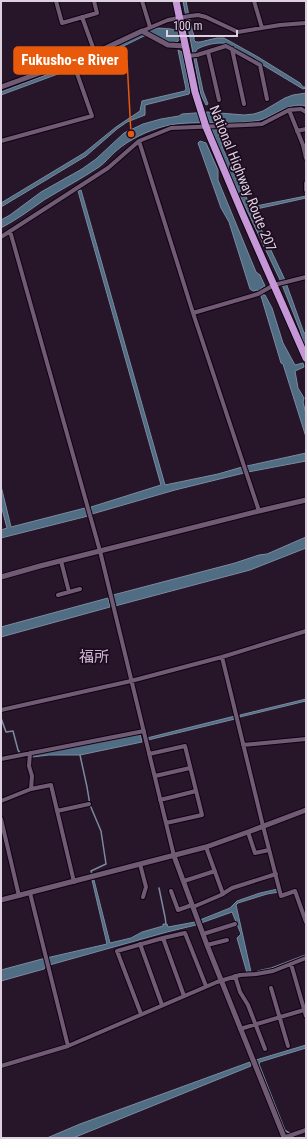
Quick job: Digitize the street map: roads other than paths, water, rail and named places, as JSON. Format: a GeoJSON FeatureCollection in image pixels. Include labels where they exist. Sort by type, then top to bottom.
{"type":"FeatureCollection","features":[{"type":"Feature","properties":{"kind":"highway","name":"National Highway Route 207"},"geometry":{"type":"LineString","coordinates":[[176,1],[182,17],[185,46],[192,56],[199,107],[206,127],[220,162],[277,285],[306,358]]}},
{"type":"Feature","properties":{"kind":"street"},"geometry":{"type":"LineString","coordinates":[[56,1],[62,23],[97,13],[94,1]]}},
{"type":"Feature","properties":{"kind":"street"},"geometry":{"type":"LineString","coordinates":[[142,1],[150,27]]}},
{"type":"Feature","properties":{"kind":"street"},"geometry":{"type":"LineString","coordinates":[[254,1],[262,28]]}},
{"type":"Feature","properties":{"kind":"street"},"geometry":{"type":"LineString","coordinates":[[1,88],[74,62],[150,27],[168,20],[182,17],[198,15],[206,17],[238,32],[280,25],[306,23]]}},
{"type":"Feature","properties":{"kind":"street"},"geometry":{"type":"LineString","coordinates":[[82,17],[94,53]]}},
{"type":"Feature","properties":{"kind":"street"},"geometry":{"type":"LineString","coordinates":[[142,31],[168,45],[185,46]]}},
{"type":"Feature","properties":{"kind":"street"},"geometry":{"type":"LineString","coordinates":[[192,56],[226,46],[260,65],[267,99]]}},
{"type":"Feature","properties":{"kind":"street"},"geometry":{"type":"LineString","coordinates":[[232,49],[244,104]]}},
{"type":"Feature","properties":{"kind":"street"},"geometry":{"type":"LineString","coordinates":[[208,52],[219,100]]}},
{"type":"Feature","properties":{"kind":"street"},"geometry":{"type":"LineString","coordinates":[[1,141],[92,116],[74,62]]}},
{"type":"Feature","properties":{"kind":"street"},"geometry":{"type":"LineString","coordinates":[[1,237],[108,168],[139,141],[171,128],[262,124],[289,110],[301,109],[306,112]]}},
{"type":"Feature","properties":{"kind":"street"},"geometry":{"type":"LineString","coordinates":[[289,110],[306,156]]}},
{"type":"Feature","properties":{"kind":"street"},"geometry":{"type":"LineString","coordinates":[[297,131],[306,129]]}},
{"type":"Feature","properties":{"kind":"street"},"geometry":{"type":"LineString","coordinates":[[139,141],[193,313],[259,511]]}},
{"type":"Feature","properties":{"kind":"street"},"geometry":{"type":"LineString","coordinates":[[306,183],[306,190]]}},
{"type":"Feature","properties":{"kind":"street"},"geometry":{"type":"LineString","coordinates":[[10,231],[100,551],[174,856],[207,945],[283,1138]]}},
{"type":"Feature","properties":{"kind":"street"},"geometry":{"type":"LineString","coordinates":[[193,313],[258,294],[277,285],[306,277]]}},
{"type":"Feature","properties":{"kind":"street"},"geometry":{"type":"LineString","coordinates":[[1,577],[306,500]]}},
{"type":"Feature","properties":{"kind":"street"},"geometry":{"type":"LineString","coordinates":[[62,561],[69,592]]}},
{"type":"Feature","properties":{"kind":"street"},"geometry":{"type":"LineString","coordinates":[[58,595],[80,590]]}},
{"type":"Feature","properties":{"kind":"street"},"geometry":{"type":"LineString","coordinates":[[1,710],[131,681],[222,658],[306,631]]}},
{"type":"Feature","properties":{"kind":"street"},"geometry":{"type":"LineString","coordinates":[[222,658],[281,896],[295,891],[306,922]]}},
{"type":"Feature","properties":{"kind":"street"},"geometry":{"type":"LineString","coordinates":[[1,758],[144,731]]}},
{"type":"Feature","properties":{"kind":"street"},"geometry":{"type":"LineString","coordinates":[[243,745],[306,739]]}},
{"type":"Feature","properties":{"kind":"street"},"geometry":{"type":"LineString","coordinates":[[149,754],[185,746],[202,815],[166,823]]}},
{"type":"Feature","properties":{"kind":"street"},"geometry":{"type":"LineString","coordinates":[[30,753],[29,766],[32,776],[31,789]]}},
{"type":"Feature","properties":{"kind":"street"},"geometry":{"type":"LineString","coordinates":[[155,776],[190,768]]}},
{"type":"Feature","properties":{"kind":"street"},"geometry":{"type":"LineString","coordinates":[[1,801],[31,789],[51,785],[74,882]]}},
{"type":"Feature","properties":{"kind":"street"},"geometry":{"type":"LineString","coordinates":[[160,800],[196,791]]}},
{"type":"Feature","properties":{"kind":"street"},"geometry":{"type":"LineString","coordinates":[[57,811],[89,804]]}},
{"type":"Feature","properties":{"kind":"street"},"geometry":{"type":"LineString","coordinates":[[1,900],[174,856],[248,832],[306,810]]}},
{"type":"Feature","properties":{"kind":"street"},"geometry":{"type":"LineString","coordinates":[[1,819],[19,896]]}},
{"type":"Feature","properties":{"kind":"street"},"geometry":{"type":"LineString","coordinates":[[248,832],[255,853],[269,850]]}},
{"type":"Feature","properties":{"kind":"street"},"geometry":{"type":"LineString","coordinates":[[206,846],[223,894]]}},
{"type":"Feature","properties":{"kind":"street"},"geometry":{"type":"LineString","coordinates":[[140,864],[146,887],[143,897]]}},
{"type":"Feature","properties":{"kind":"street"},"geometry":{"type":"LineString","coordinates":[[184,881],[215,871]]}},
{"type":"Feature","properties":{"kind":"street"},"geometry":{"type":"LineString","coordinates":[[171,891],[178,910],[193,906],[223,894],[232,888],[276,874]]}},
{"type":"Feature","properties":{"kind":"street"},"geometry":{"type":"LineString","coordinates":[[30,893],[68,1046]]}},
{"type":"Feature","properties":{"kind":"street"},"geometry":{"type":"LineString","coordinates":[[203,934],[235,924]]}},
{"type":"Feature","properties":{"kind":"street"},"geometry":{"type":"LineString","coordinates":[[140,1014],[117,951],[185,933],[206,986]]}},
{"type":"Feature","properties":{"kind":"street"},"geometry":{"type":"LineString","coordinates":[[163,938],[184,996]]}},
{"type":"Feature","properties":{"kind":"street"},"geometry":{"type":"LineString","coordinates":[[207,945],[226,940]]}},
{"type":"Feature","properties":{"kind":"street"},"geometry":{"type":"LineString","coordinates":[[140,944],[162,1005]]}},
{"type":"Feature","properties":{"kind":"street"},"geometry":{"type":"LineString","coordinates":[[1,1066],[68,1046],[221,980],[235,976],[273,971],[306,958]]}},
{"type":"Feature","properties":{"kind":"street"},"geometry":{"type":"LineString","coordinates":[[291,964],[306,1016]]}},
{"type":"Feature","properties":{"kind":"street"},"geometry":{"type":"LineString","coordinates":[[235,976],[240,992],[248,1005],[265,1049]]}},
{"type":"Feature","properties":{"kind":"street"},"geometry":{"type":"LineString","coordinates":[[271,988],[288,1046]]}},
{"type":"Feature","properties":{"kind":"street"},"geometry":{"type":"LineString","coordinates":[[240,1029],[304,1010]]}},
{"type":"Feature","properties":{"kind":"street"},"geometry":{"type":"LineString","coordinates":[[283,1138],[306,1130]]}},
{"type":"Feature","properties":{"kind":"street"},"geometry":{"type":"LineString","coordinates":[[283,1138],[291,1138]]}},
{"type":"Feature","properties":{"kind":"water"},"geometry":{"type":"Polygon","coordinates":[[[183,1],[186,1],[194,40],[196,42],[224,38],[258,57],[306,88],[303,89],[228,44],[212,44],[197,49],[195,53],[203,91],[208,104],[206,105],[201,95],[183,1]]]}},
{"type":"Feature","properties":{"kind":"water"},"geometry":{"type":"Polygon","coordinates":[[[158,28],[179,31],[180,39],[177,42],[169,43],[153,34],[144,36],[93,61],[1,95],[1,92],[91,58],[149,30],[158,28]]]}},
{"type":"Feature","properties":{"kind":"water"},"geometry":{"type":"Polygon","coordinates":[[[178,50],[182,52],[190,91],[189,94],[145,105],[145,115],[127,122],[86,156],[1,207],[1,203],[84,153],[116,127],[140,111],[142,101],[185,91],[186,89],[178,50]]]}},
{"type":"Feature","properties":{"kind":"water"},"geometry":{"type":"Polygon","coordinates":[[[306,93],[306,106],[299,105],[286,108],[262,120],[232,123],[176,124],[145,133],[121,147],[99,167],[1,228],[1,220],[41,192],[82,169],[96,159],[124,133],[143,124],[182,114],[208,112],[244,115],[254,114],[263,111],[285,98],[306,93]]]}},
{"type":"Feature","properties":{"kind":"water"},"geometry":{"type":"Polygon","coordinates":[[[217,128],[223,149],[251,207],[306,196],[306,198],[252,210],[285,280],[304,333],[306,333],[306,350],[300,330],[281,282],[225,164],[212,129],[217,128]]]}},
{"type":"Feature","properties":{"kind":"water"},"geometry":{"type":"Polygon","coordinates":[[[200,141],[206,143],[218,170],[218,180],[256,272],[260,275],[265,286],[261,288],[263,295],[265,295],[272,308],[283,343],[295,365],[303,363],[304,367],[295,371],[298,388],[304,398],[303,402],[306,414],[306,437],[283,364],[281,363],[261,296],[258,290],[253,291],[250,289],[229,222],[221,208],[198,143],[200,141]]]}},
{"type":"Feature","properties":{"kind":"water"},"geometry":{"type":"Polygon","coordinates":[[[81,190],[165,485],[218,474],[242,467],[244,473],[175,490],[92,514],[91,507],[161,485],[78,191],[81,190]]]}},
{"type":"Feature","properties":{"kind":"water"},"geometry":{"type":"Polygon","coordinates":[[[306,453],[306,461],[248,472],[247,466],[306,453]]]}},
{"type":"Feature","properties":{"kind":"water"},"geometry":{"type":"Polygon","coordinates":[[[1,486],[11,527],[85,508],[88,516],[1,538],[1,530],[7,528],[1,505],[1,486]]]}},
{"type":"Feature","properties":{"kind":"water"},"geometry":{"type":"Polygon","coordinates":[[[306,537],[306,548],[250,570],[115,606],[113,595],[267,554],[306,537]]]}},
{"type":"Feature","properties":{"kind":"water"},"geometry":{"type":"Polygon","coordinates":[[[108,598],[110,607],[1,637],[1,627],[108,598]]]}},
{"type":"Feature","properties":{"kind":"water"},"geometry":{"type":"Polygon","coordinates":[[[306,699],[306,701],[240,717],[240,715],[306,699]]]}},
{"type":"Feature","properties":{"kind":"water"},"geometry":{"type":"Polygon","coordinates":[[[235,716],[235,719],[148,740],[147,738],[235,716]]]}},
{"type":"Feature","properties":{"kind":"water"},"geometry":{"type":"Polygon","coordinates":[[[140,734],[142,742],[80,755],[49,755],[32,757],[32,755],[140,734]]]}},
{"type":"Feature","properties":{"kind":"water"},"geometry":{"type":"Polygon","coordinates":[[[92,880],[94,880],[110,943],[131,938],[142,932],[163,926],[163,924],[167,924],[168,927],[195,922],[196,925],[46,966],[44,969],[1,981],[1,970],[107,944],[92,880]]]}},
{"type":"Feature","properties":{"kind":"water"},"geometry":{"type":"Polygon","coordinates":[[[278,889],[279,892],[267,894],[238,903],[236,905],[251,972],[247,973],[237,938],[241,934],[232,912],[201,923],[200,920],[230,908],[237,901],[260,893],[278,889]]]}},
{"type":"Feature","properties":{"kind":"water"},"geometry":{"type":"Polygon","coordinates":[[[306,1045],[306,1048],[260,1062],[259,1064],[285,1130],[289,1133],[285,1131],[256,1060],[306,1045]]]}},
{"type":"Feature","properties":{"kind":"water"},"geometry":{"type":"Polygon","coordinates":[[[250,1062],[251,1066],[73,1138],[47,1138],[80,1124],[250,1062]]]}},
{"type":"Feature","properties":{"kind":"waterway"},"geometry":{"type":"LineString","coordinates":[[1,718],[6,732],[13,731],[20,753]]}},
{"type":"Feature","properties":{"kind":"waterway"},"geometry":{"type":"LineString","coordinates":[[80,755],[90,805],[101,831],[106,864],[91,871],[92,874]]}},
{"type":"Feature","properties":{"kind":"waterway"},"geometry":{"type":"LineString","coordinates":[[159,888],[166,924]]}},
{"type":"Feature","properties":{"kind":"waterway"},"geometry":{"type":"LineString","coordinates":[[258,971],[272,968],[306,955]]}},
{"type":"Feature","properties":{"kind":"place","name":"Fukusho-e River"},"geometry":{"type":"Point","coordinates":[131,134]}},
{"type":"Feature","properties":{"kind":"district","name":"福所"},"geometry":{"type":"Point","coordinates":[94,657]}}]}
